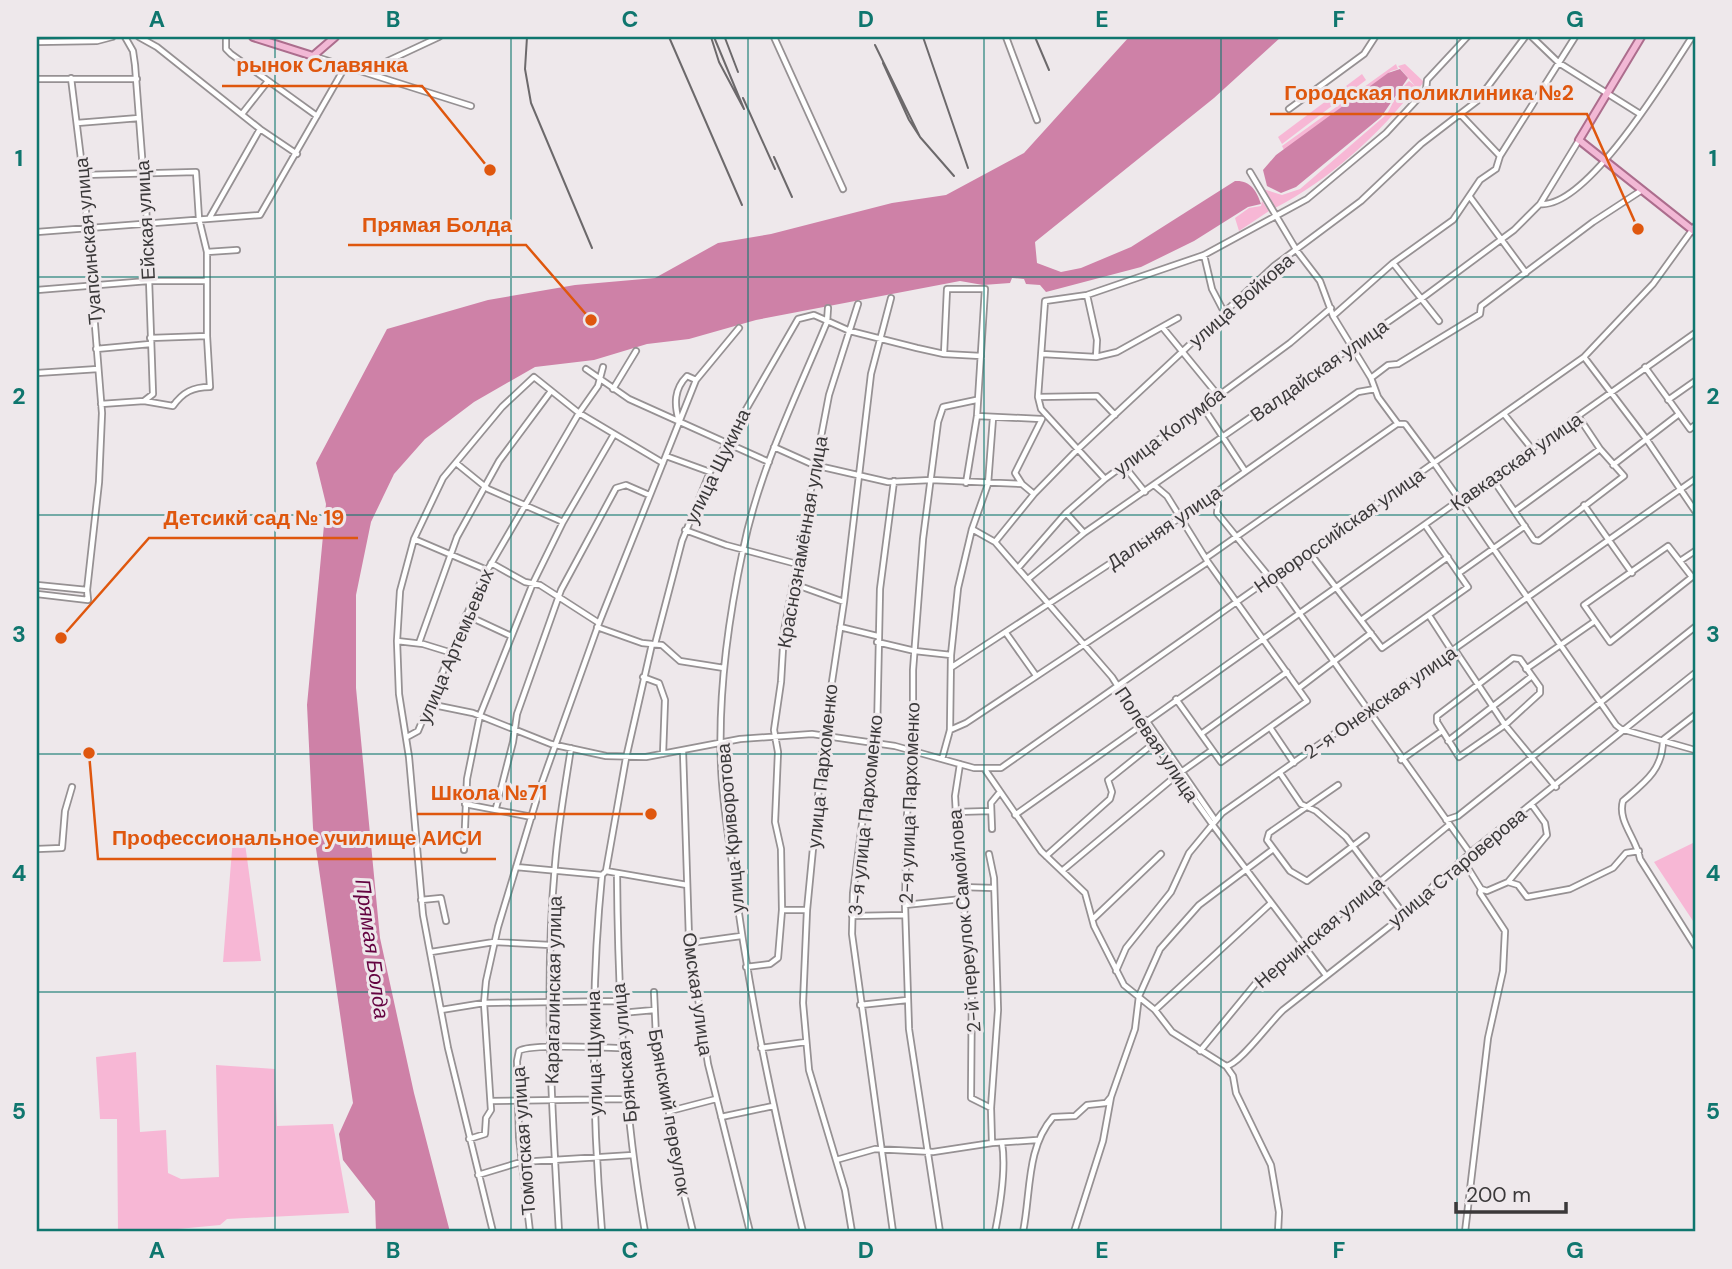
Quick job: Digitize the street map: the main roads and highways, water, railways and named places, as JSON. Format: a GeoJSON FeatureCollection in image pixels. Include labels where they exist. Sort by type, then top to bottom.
{"type":"FeatureCollection","features":[{"type":"Feature","properties":{"kind":"main road"},"geometry":{"type":"LineString","coordinates":[[256,37],[313,56],[335,37]]}},
{"type":"Feature","properties":{"kind":"main road"},"geometry":{"type":"LineString","coordinates":[[1641,37],[1579,140],[1694,229]]}},
{"type":"Feature","properties":{"kind":"water"},"geometry":{"type":"Polygon","coordinates":[[[1129,37],[1281,37],[1214,98],[1035,242],[1037,263],[1061,272],[1081,268],[1131,247],[1235,181],[1245,182],[1252,187],[1261,204],[1248,207],[1194,241],[1141,267],[1046,292],[1040,285],[1026,284],[1024,279],[1012,278],[1010,283],[983,285],[960,281],[756,320],[689,339],[647,344],[594,360],[535,367],[474,402],[425,439],[394,474],[371,522],[356,595],[356,688],[380,938],[414,1093],[450,1232],[376,1232],[375,1201],[343,1160],[339,1134],[353,1103],[313,828],[307,705],[326,504],[316,463],[387,329],[488,300],[575,285],[655,278],[718,243],[771,234],[892,203],[946,195],[1024,153],[1129,37]]]}},
{"type":"Feature","properties":{"kind":"water"},"geometry":{"type":"Polygon","coordinates":[[[1400,69],[1408,78],[1381,117],[1296,187],[1281,193],[1267,186],[1263,170],[1276,155],[1388,73],[1400,69]]]}},
{"type":"Feature","properties":{"kind":"railway"},"geometry":{"type":"LineString","coordinates":[[527,37],[525,69],[531,103],[592,248]]}},
{"type":"Feature","properties":{"kind":"railway"},"geometry":{"type":"LineString","coordinates":[[669,37],[742,205]]}},
{"type":"Feature","properties":{"kind":"railway"},"geometry":{"type":"LineString","coordinates":[[711,37],[719,62],[744,109],[714,37]]}},
{"type":"Feature","properties":{"kind":"railway"},"geometry":{"type":"LineString","coordinates":[[923,37],[968,168]]}},
{"type":"Feature","properties":{"kind":"railway"},"geometry":{"type":"LineString","coordinates":[[1035,37],[1049,70]]}},
{"type":"Feature","properties":{"kind":"railway"},"geometry":{"type":"LineString","coordinates":[[725,38],[738,72]]}},
{"type":"Feature","properties":{"kind":"railway"},"geometry":{"type":"LineString","coordinates":[[875,45],[920,137],[909,120],[883,63]]}},
{"type":"Feature","properties":{"kind":"railway"},"geometry":{"type":"LineString","coordinates":[[743,98],[775,169]]}},
{"type":"Feature","properties":{"kind":"railway"},"geometry":{"type":"LineString","coordinates":[[920,137],[954,176]]}},
{"type":"Feature","properties":{"kind":"railway"},"geometry":{"type":"LineString","coordinates":[[774,157],[792,197]]}},
{"type":"Feature","properties":{"kind":"place","name":"рынок Славянка"},"geometry":{"type":"Point","coordinates":[490,170]}},
{"type":"Feature","properties":{"kind":"place","name":"Городская поликлиника №2"},"geometry":{"type":"Point","coordinates":[1638,229]}},
{"type":"Feature","properties":{"kind":"place","name":"Прямая Болда"},"geometry":{"type":"Point","coordinates":[591,320]}},
{"type":"Feature","properties":{"kind":"place","name":"Детсикй сад № 19"},"geometry":{"type":"Point","coordinates":[61,638]}},
{"type":"Feature","properties":{"kind":"place","name":"Профессиональное училище АИСИ"},"geometry":{"type":"Point","coordinates":[89,753]}},
{"type":"Feature","properties":{"kind":"place","name":"Школа №71"},"geometry":{"type":"Point","coordinates":[651,814]}}]}
